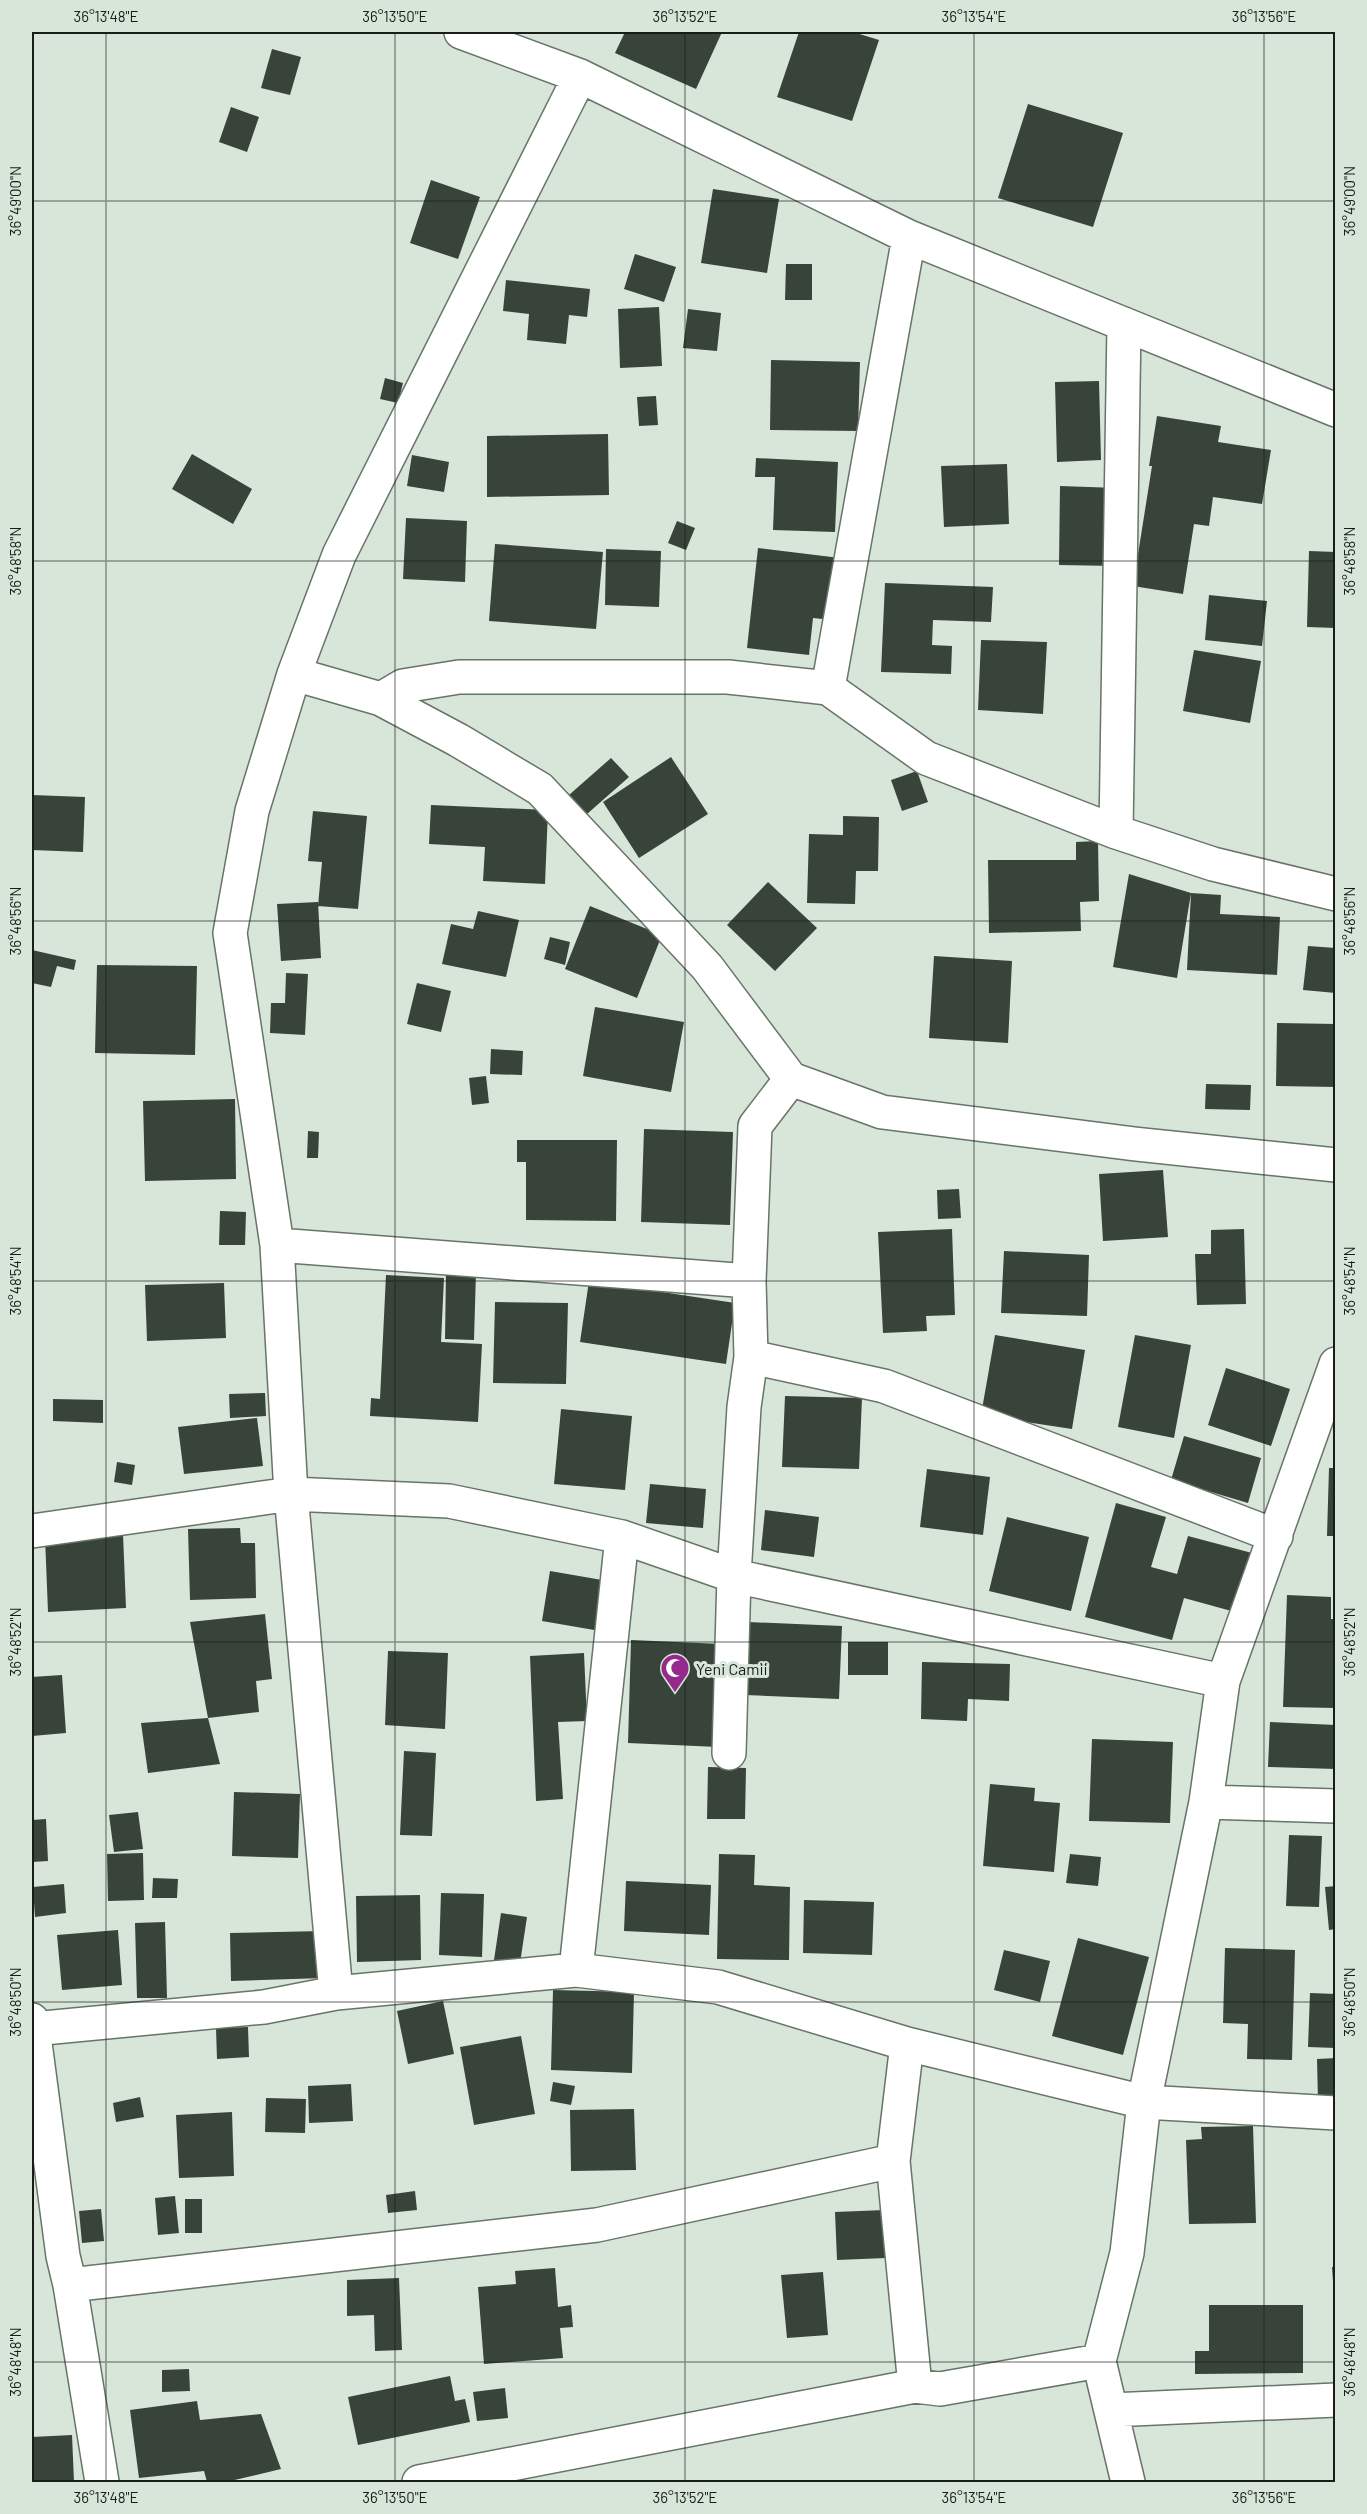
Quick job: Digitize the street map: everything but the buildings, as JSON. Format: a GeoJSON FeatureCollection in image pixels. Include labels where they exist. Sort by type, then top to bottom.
{"type":"FeatureCollection","features":[{"type":"Feature","properties":{"kind":"street"},"geometry":{"type":"LineString","coordinates":[[461,32],[580,76],[909,237],[1335,410]]}},
{"type":"Feature","properties":{"kind":"street"},"geometry":{"type":"LineString","coordinates":[[336,1993],[291,1494],[278,1245],[230,933],[252,811],[294,674],[339,555],[580,76]]}},
{"type":"Feature","properties":{"kind":"street"},"geometry":{"type":"LineString","coordinates":[[828,688],[909,237]]}},
{"type":"Feature","properties":{"kind":"street"},"geometry":{"type":"LineString","coordinates":[[1116,832],[1124,324]]}},
{"type":"Feature","properties":{"kind":"street"},"geometry":{"type":"LineString","coordinates":[[294,674],[381,699],[458,740],[540,789],[707,967],[791,1079],[882,1112],[1135,1144],[1335,1166]]}},
{"type":"Feature","properties":{"kind":"street"},"geometry":{"type":"LineString","coordinates":[[381,699],[403,686],[459,677],[728,677],[828,688],[926,758],[1116,832],[1213,864],[1335,894]]}},
{"type":"Feature","properties":{"kind":"street"},"geometry":{"type":"LineString","coordinates":[[729,1753],[734,1576],[744,1407],[751,1357],[748,1281],[755,1126],[791,1079]]}},
{"type":"Feature","properties":{"kind":"street"},"geometry":{"type":"LineString","coordinates":[[278,1245],[748,1281]]}},
{"type":"Feature","properties":{"kind":"street"},"geometry":{"type":"LineString","coordinates":[[751,1357],[884,1386],[1276,1536]]}},
{"type":"Feature","properties":{"kind":"street"},"geometry":{"type":"LineString","coordinates":[[1128,2482],[1099,2361],[1127,2253],[1144,2102],[1206,1802],[1223,1681],[1335,1364]]}},
{"type":"Feature","properties":{"kind":"street"},"geometry":{"type":"LineString","coordinates":[[32,1531],[291,1494],[449,1500],[622,1537],[734,1576],[1223,1681]]}},
{"type":"Feature","properties":{"kind":"street"},"geometry":{"type":"LineString","coordinates":[[576,1970],[622,1537]]}},
{"type":"Feature","properties":{"kind":"street"},"geometry":{"type":"LineString","coordinates":[[1206,1802],[1335,1806]]}},
{"type":"Feature","properties":{"kind":"street"},"geometry":{"type":"LineString","coordinates":[[102,2482],[70,2285],[61,2245],[32,2024],[264,2007],[336,1993],[576,1970],[718,1987],[908,2044],[1144,2102],[1335,2113]]}},
{"type":"Feature","properties":{"kind":"street"},"geometry":{"type":"LineString","coordinates":[[908,2044],[893,2161],[915,2386]]}},
{"type":"Feature","properties":{"kind":"street"},"geometry":{"type":"LineString","coordinates":[[70,2285],[597,2225],[893,2161]]}},
{"type":"Feature","properties":{"kind":"street"},"geometry":{"type":"LineString","coordinates":[[419,2482],[915,2386],[940,2389],[1099,2361]]}},
{"type":"Feature","properties":{"kind":"street"},"geometry":{"type":"LineString","coordinates":[[1111,2410],[1335,2400]]}},
{"type":"Feature","properties":{"kind":"place","name":"Yeni Camii"},"geometry":{"type":"Point","coordinates":[675,1694]}}]}
